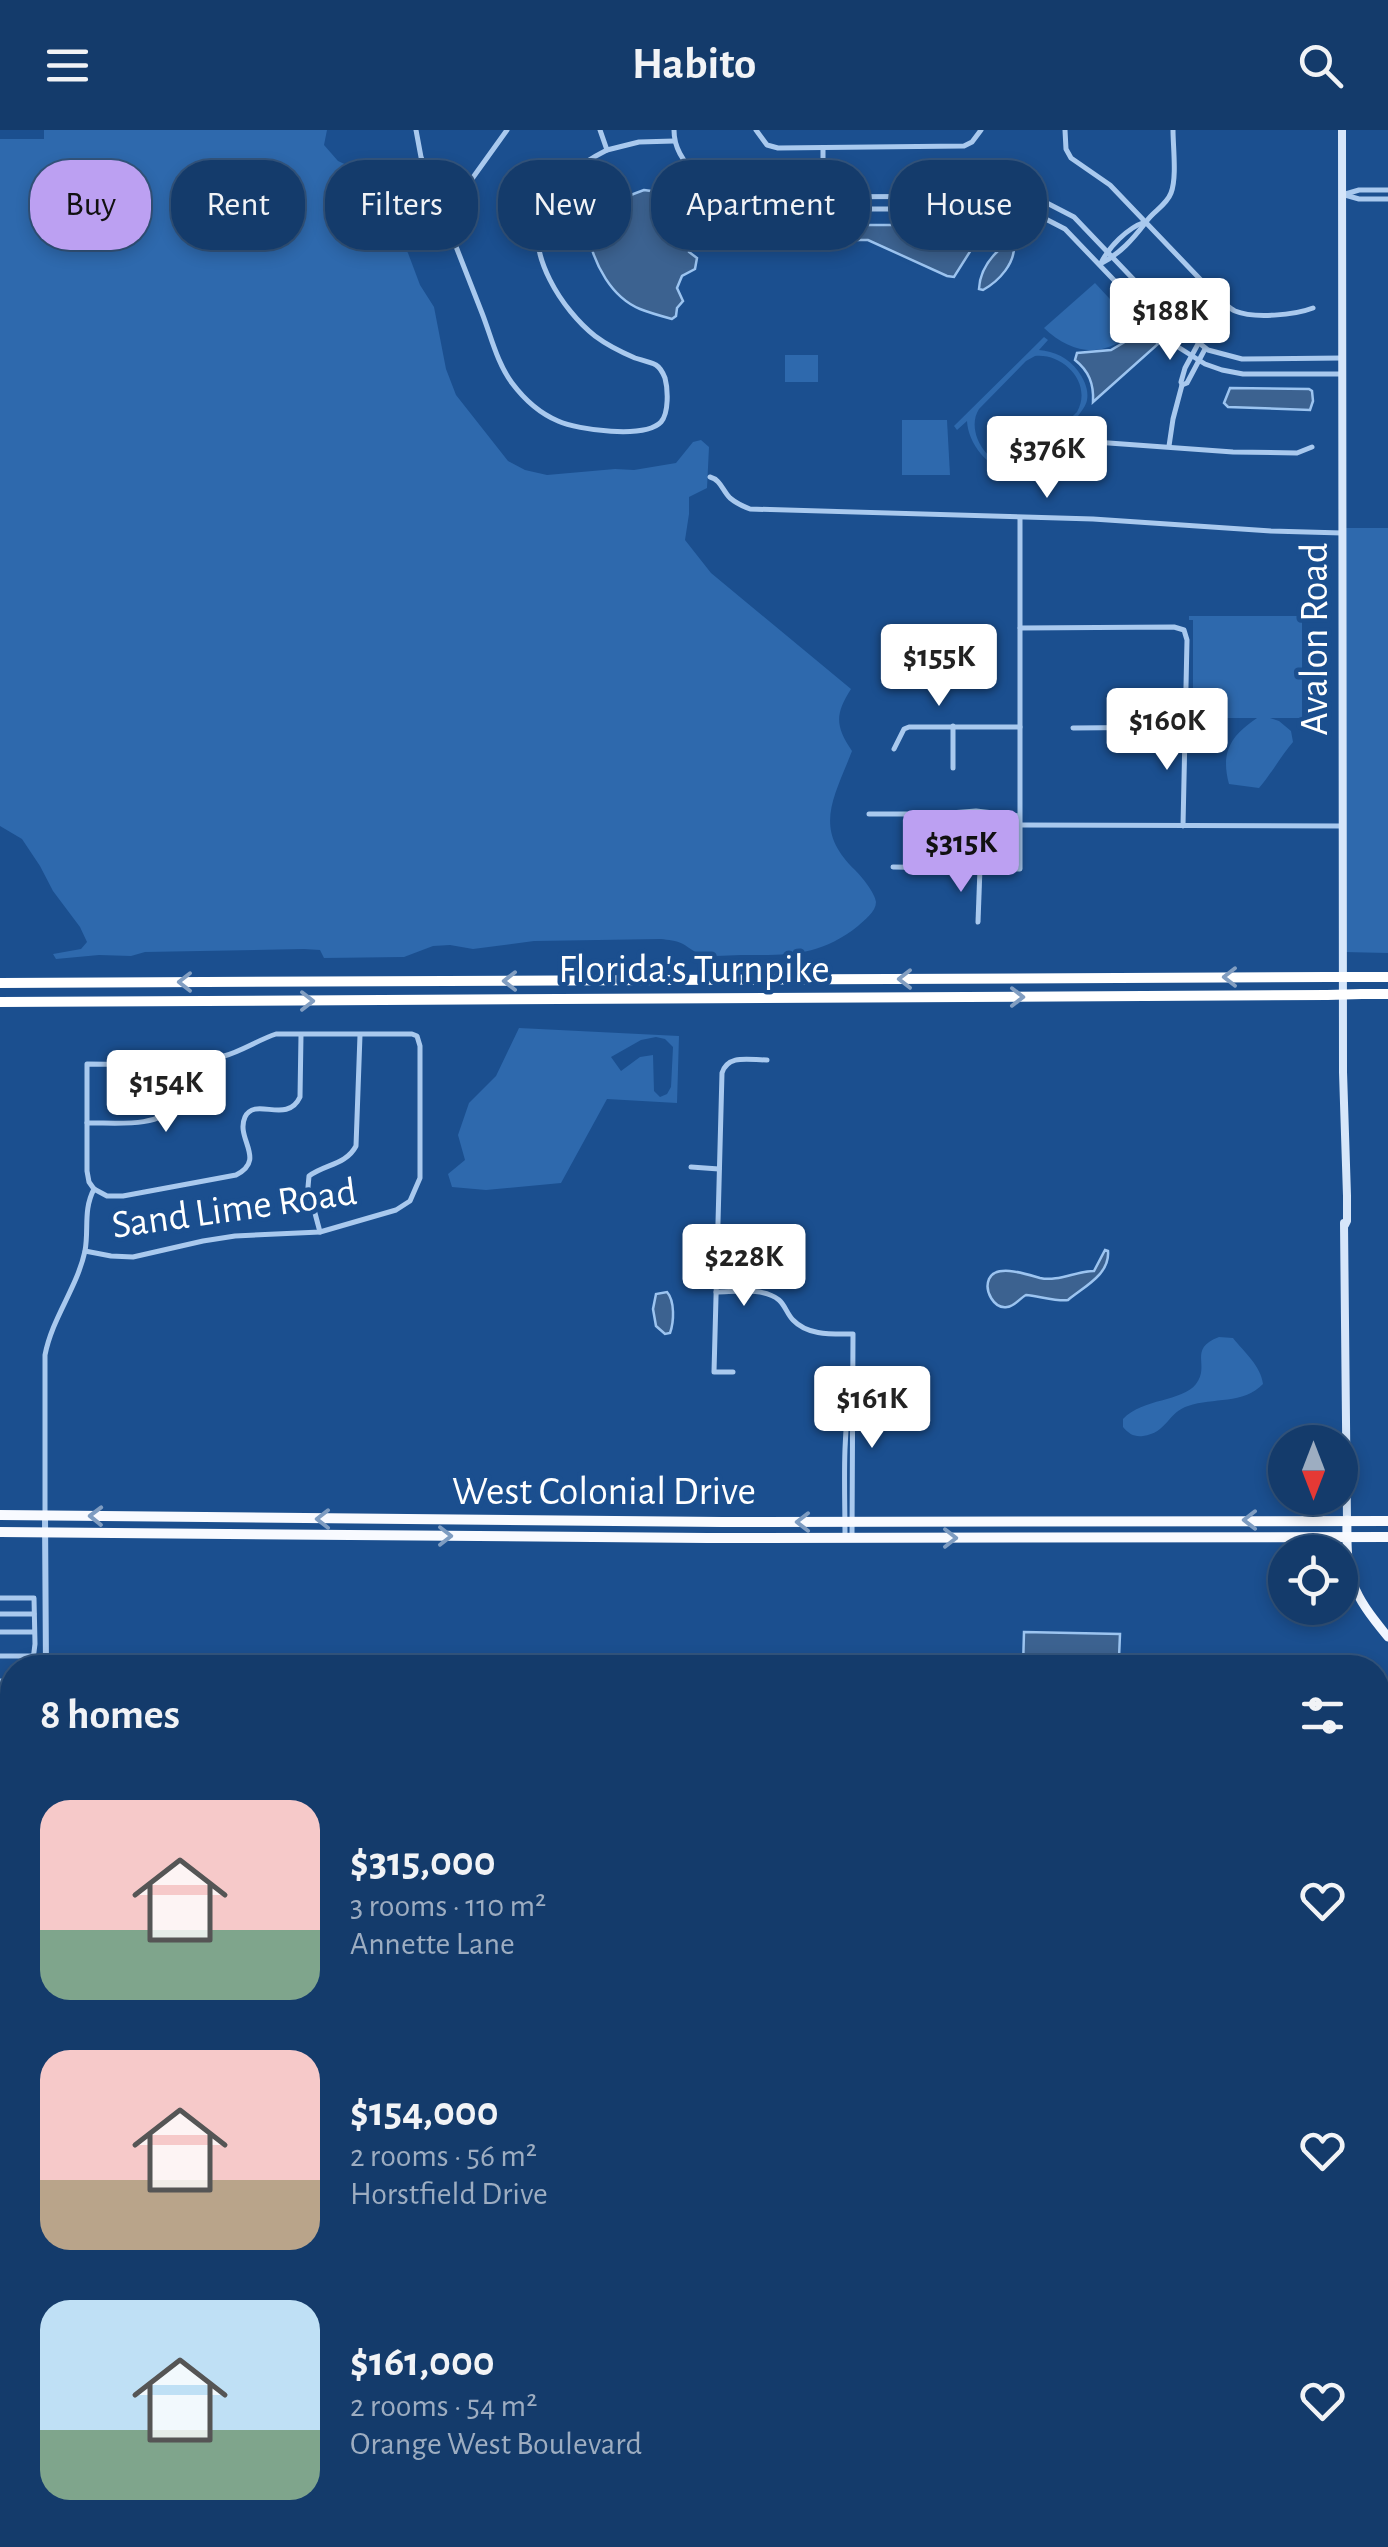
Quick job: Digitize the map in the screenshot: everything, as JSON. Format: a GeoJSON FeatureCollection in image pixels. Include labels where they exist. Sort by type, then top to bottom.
{"type":"FeatureCollection","features":[{"type":"Feature","properties":{"kind":"highway","name":"Florida's Turnpike"},"geometry":{"type":"LineString","coordinates":[[0,983],[1388,977]]}},
{"type":"Feature","properties":{"kind":"highway","name":"Florida's Turnpike"},"geometry":{"type":"LineString","coordinates":[[0,1002],[1388,994]]}},
{"type":"Feature","properties":{"kind":"highway","name":"West Colonial Drive"},"geometry":{"type":"LineString","coordinates":[[0,1516],[672,1522],[1388,1520]]}},
{"type":"Feature","properties":{"kind":"highway"},"geometry":{"type":"LineString","coordinates":[[165,1534],[176,1524],[203,1518]]}},
{"type":"Feature","properties":{"kind":"highway"},"geometry":{"type":"LineString","coordinates":[[347,1536],[378,1530],[391,1519]]}},
{"type":"Feature","properties":{"kind":"highway"},"geometry":{"type":"LineString","coordinates":[[387,1536],[398,1527],[434,1519]]}},
{"type":"Feature","properties":{"kind":"highway"},"geometry":{"type":"LineString","coordinates":[[613,1537],[662,1532],[672,1522]]}},
{"type":"Feature","properties":{"kind":"highway"},"geometry":{"type":"LineString","coordinates":[[706,1538],[722,1522]]}},
{"type":"Feature","properties":{"kind":"highway"},"geometry":{"type":"LineString","coordinates":[[1004,1538],[1026,1532],[1034,1522]]}},
{"type":"Feature","properties":{"kind":"highway"},"geometry":{"type":"LineString","coordinates":[[1029,1538],[1043,1528],[1086,1522]]}},
{"type":"Feature","properties":{"kind":"highway","name":"West Colonial Drive"},"geometry":{"type":"LineString","coordinates":[[0,1532],[706,1538],[1268,1536]]}},
{"type":"Feature","properties":{"kind":"highway","name":"West Colonial Drive"},"geometry":{"type":"LineString","coordinates":[[1358,1536],[1388,1537]]}},
{"type":"Feature","properties":{"kind":"main road","name":"Avalon Road"},"geometry":{"type":"LineString","coordinates":[[1342,130],[1342,1221],[1347,1535]]}},
{"type":"Feature","properties":{"kind":"main road","name":"Avalon Road"},"geometry":{"type":"LineString","coordinates":[[1358,1597],[1388,1638]]}},
{"type":"Feature","properties":{"kind":"street"},"geometry":{"type":"LineString","coordinates":[[416,130],[422,160]]}},
{"type":"Feature","properties":{"kind":"street"},"geometry":{"type":"LineString","coordinates":[[478,170],[507,130]]}},
{"type":"Feature","properties":{"kind":"street"},"geometry":{"type":"LineString","coordinates":[[600,130],[608,150]]}},
{"type":"Feature","properties":{"kind":"street"},"geometry":{"type":"LineString","coordinates":[[674,130],[674,141],[683,160]]}},
{"type":"Feature","properties":{"kind":"street"},"geometry":{"type":"LineString","coordinates":[[756,130],[767,145],[778,148],[964,146],[981,130]]}},
{"type":"Feature","properties":{"kind":"street"},"geometry":{"type":"LineString","coordinates":[[1065,130],[1066,150],[1071,158],[1110,184],[1221,301],[1235,311],[1251,314],[1298,314],[1312,308]]}},
{"type":"Feature","properties":{"kind":"street"},"geometry":{"type":"LineString","coordinates":[[1100,264],[1107,251],[1166,203],[1173,189],[1173,130]]}},
{"type":"Feature","properties":{"kind":"street"},"geometry":{"type":"LineString","coordinates":[[457,250],[505,373],[538,410],[575,427],[650,429],[666,413],[666,384],[660,369],[621,352],[580,323],[548,276],[538,226],[548,201],[576,168],[608,150],[638,142],[674,141]]}},
{"type":"Feature","properties":{"kind":"street"},"geometry":{"type":"LineString","coordinates":[[823,160],[824,148]]}},
{"type":"Feature","properties":{"kind":"street"},"geometry":{"type":"LineString","coordinates":[[1342,194],[1388,190]]}},
{"type":"Feature","properties":{"kind":"street"},"geometry":{"type":"LineString","coordinates":[[1342,194],[1359,199],[1388,199]]}},
{"type":"Feature","properties":{"kind":"street"},"geometry":{"type":"LineString","coordinates":[[870,196],[1032,198],[1074,217],[1198,344],[1242,359],[1342,358]]}},
{"type":"Feature","properties":{"kind":"street"},"geometry":{"type":"LineString","coordinates":[[870,209],[1027,211],[1065,229],[1172,341],[1194,358],[1244,374],[1342,374]]}},
{"type":"Feature","properties":{"kind":"street"},"geometry":{"type":"LineString","coordinates":[[1100,264],[1130,242],[1145,222]]}},
{"type":"Feature","properties":{"kind":"street"},"geometry":{"type":"LineString","coordinates":[[1124,236],[1130,242]]}},
{"type":"Feature","properties":{"kind":"street"},"geometry":{"type":"LineString","coordinates":[[1194,358],[1198,344]]}},
{"type":"Feature","properties":{"kind":"street"},"geometry":{"type":"LineString","coordinates":[[1169,447],[1184,371],[1206,348]]}},
{"type":"Feature","properties":{"kind":"street"},"geometry":{"type":"LineString","coordinates":[[1095,442],[1297,454],[1312,447]]}},
{"type":"Feature","properties":{"kind":"street"},"geometry":{"type":"LineString","coordinates":[[710,477],[717,479],[737,504],[750,509],[1093,519],[1342,534]]}},
{"type":"Feature","properties":{"kind":"street"},"geometry":{"type":"LineString","coordinates":[[894,867],[1020,869],[1020,518]]}},
{"type":"Feature","properties":{"kind":"street"},"geometry":{"type":"LineString","coordinates":[[1020,628],[1174,626],[1184,630],[1187,640],[1183,826]]}},
{"type":"Feature","properties":{"kind":"street"},"geometry":{"type":"LineString","coordinates":[[953,726],[953,768]]}},
{"type":"Feature","properties":{"kind":"street"},"geometry":{"type":"LineString","coordinates":[[894,750],[904,728],[1020,727]]}},
{"type":"Feature","properties":{"kind":"street"},"geometry":{"type":"LineString","coordinates":[[1073,728],[1186,727]]}},
{"type":"Feature","properties":{"kind":"street"},"geometry":{"type":"LineString","coordinates":[[869,814],[976,811],[1019,816]]}},
{"type":"Feature","properties":{"kind":"street"},"geometry":{"type":"LineString","coordinates":[[1020,825],[1343,826]]}},
{"type":"Feature","properties":{"kind":"street"},"geometry":{"type":"LineString","coordinates":[[978,922],[980,868]]}},
{"type":"Feature","properties":{"kind":"street"},"geometry":{"type":"LineString","coordinates":[[301,1035],[297,1104],[290,1109],[257,1109],[244,1118],[250,1157],[243,1171],[123,1196],[107,1196],[94,1189],[87,1171],[87,1064],[173,1064],[229,1054],[276,1034],[360,1035],[356,1146],[342,1161],[309,1176],[308,1187],[320,1232]]}},
{"type":"Feature","properties":{"kind":"street","name":"Sand Lime Road"},"geometry":{"type":"LineString","coordinates":[[85,1251],[133,1257],[202,1240],[320,1232],[396,1210],[410,1201],[420,1178],[417,1036],[360,1035]]}},
{"type":"Feature","properties":{"kind":"street"},"geometry":{"type":"LineString","coordinates":[[733,1372],[714,1372],[722,1074],[729,1062],[766,1060]]}},
{"type":"Feature","properties":{"kind":"street"},"geometry":{"type":"LineString","coordinates":[[87,1123],[158,1119],[168,1112],[172,1102],[173,1064]]}},
{"type":"Feature","properties":{"kind":"street"},"geometry":{"type":"LineString","coordinates":[[691,1168],[719,1168]]}},
{"type":"Feature","properties":{"kind":"street"},"geometry":{"type":"LineString","coordinates":[[46,1655],[45,1355],[49,1334],[85,1251],[86,1209],[94,1189]]}},
{"type":"Feature","properties":{"kind":"street"},"geometry":{"type":"LineString","coordinates":[[716,1292],[766,1294],[779,1300],[792,1319],[812,1332],[853,1334],[849,1538]]}},
{"type":"Feature","properties":{"kind":"street"},"geometry":{"type":"LineString","coordinates":[[0,1598],[34,1598],[32,1655]]}},
{"type":"Feature","properties":{"kind":"street"},"geometry":{"type":"LineString","coordinates":[[0,1614],[34,1614]]}},
{"type":"Feature","properties":{"kind":"street"},"geometry":{"type":"LineString","coordinates":[[0,1632],[34,1632]]}},
{"type":"Feature","properties":{"kind":"shaded area"},"geometry":{"type":"Polygon","coordinates":[[[44,130],[327,130],[324,145],[337,160],[325,160],[325,250],[406,250],[434,307],[446,369],[456,395],[508,461],[547,475],[634,470],[676,463],[693,442],[701,440],[709,447],[707,488],[689,497],[685,540],[711,573],[851,689],[839,720],[852,751],[834,798],[830,827],[842,855],[875,898],[869,916],[830,944],[774,955],[703,955],[680,943],[661,939],[534,941],[473,949],[433,946],[404,957],[324,958],[320,950],[304,949],[145,952],[56,959],[53,954],[81,949],[87,942],[22,839],[0,826],[0,139],[44,139],[44,130]]]}},
{"type":"Feature","properties":{"kind":"shaded area"},"geometry":{"type":"Polygon","coordinates":[[[651,191],[651,250],[689,250],[697,258],[695,269],[682,276],[677,288],[683,301],[672,319],[640,309],[621,297],[595,258],[592,250],[631,250],[631,195],[651,191]]]}},
{"type":"Feature","properties":{"kind":"shaded area"},"geometry":{"type":"Polygon","coordinates":[[[870,225],[890,225],[890,250],[971,250],[954,277],[947,276],[870,241],[870,225]]]}},
{"type":"Feature","properties":{"kind":"shaded area"},"geometry":{"type":"Polygon","coordinates":[[[1014,250],[1005,271],[989,286],[979,289],[988,262],[998,251],[1014,250]]]}},
{"type":"Feature","properties":{"kind":"shaded area"},"geometry":{"type":"Polygon","coordinates":[[[1095,283],[1137,328],[1126,338],[1103,349],[1079,349],[1044,328],[1095,283]]]}},
{"type":"Feature","properties":{"kind":"shaded area"},"geometry":{"type":"Polygon","coordinates":[[[1145,330],[1158,344],[1093,402],[1087,373],[1075,360],[1077,353],[1111,350],[1145,330]]]}},
{"type":"Feature","properties":{"kind":"shaded area"},"geometry":{"type":"Polygon","coordinates":[[[1044,337],[1048,340],[1039,350],[1066,359],[1086,385],[1087,400],[1079,415],[1025,468],[1003,469],[994,465],[972,441],[967,421],[957,430],[954,426],[1044,337]],[[1046,356],[1026,361],[979,409],[975,419],[978,441],[1002,464],[1012,465],[1029,458],[1077,412],[1081,401],[1078,381],[1065,365],[1046,356]]]}},
{"type":"Feature","properties":{"kind":"shaded area"},"geometry":{"type":"Polygon","coordinates":[[[785,355],[818,355],[818,382],[785,382],[785,355]]]}},
{"type":"Feature","properties":{"kind":"shaded area"},"geometry":{"type":"Polygon","coordinates":[[[1230,388],[1309,389],[1313,401],[1310,410],[1228,407],[1224,403],[1230,388]]]}},
{"type":"Feature","properties":{"kind":"shaded area"},"geometry":{"type":"Polygon","coordinates":[[[902,420],[947,420],[950,475],[902,475],[902,420]]]}},
{"type":"Feature","properties":{"kind":"shaded area"},"geometry":{"type":"Polygon","coordinates":[[[1342,528],[1388,528],[1388,953],[1344,952],[1342,528]]]}},
{"type":"Feature","properties":{"kind":"shaded area"},"geometry":{"type":"Polygon","coordinates":[[[1189,616],[1302,616],[1302,718],[1270,718],[1291,731],[1293,742],[1259,788],[1229,784],[1226,762],[1230,745],[1257,718],[1193,718],[1193,620],[1189,616]]]}},
{"type":"Feature","properties":{"kind":"shaded area"},"geometry":{"type":"Polygon","coordinates":[[[519,1028],[679,1036],[677,1103],[607,1099],[561,1183],[486,1190],[452,1187],[448,1174],[465,1160],[458,1135],[469,1103],[496,1076],[519,1028]],[[665,1039],[641,1040],[611,1057],[621,1071],[640,1057],[653,1055],[654,1091],[660,1097],[671,1087],[673,1047],[665,1039]]]}},
{"type":"Feature","properties":{"kind":"shaded area"},"geometry":{"type":"Polygon","coordinates":[[[1105,1250],[1108,1259],[1101,1273],[1068,1300],[1026,1295],[1012,1306],[1002,1307],[989,1294],[989,1279],[998,1272],[1060,1278],[1094,1271],[1105,1250]]]}},
{"type":"Feature","properties":{"kind":"shaded area"},"geometry":{"type":"Polygon","coordinates":[[[667,1292],[673,1318],[670,1333],[665,1334],[656,1326],[653,1309],[656,1294],[667,1292]]]}},
{"type":"Feature","properties":{"kind":"shaded area"},"geometry":{"type":"Polygon","coordinates":[[[1219,1337],[1233,1338],[1256,1365],[1263,1384],[1246,1395],[1181,1409],[1151,1434],[1137,1436],[1123,1427],[1123,1419],[1131,1412],[1190,1390],[1200,1377],[1204,1347],[1219,1337]]]}},
{"type":"Feature","properties":{"kind":"shaded area"},"geometry":{"type":"Polygon","coordinates":[[[1024,1632],[1120,1634],[1119,1655],[1023,1655],[1024,1632]]]}}]}
